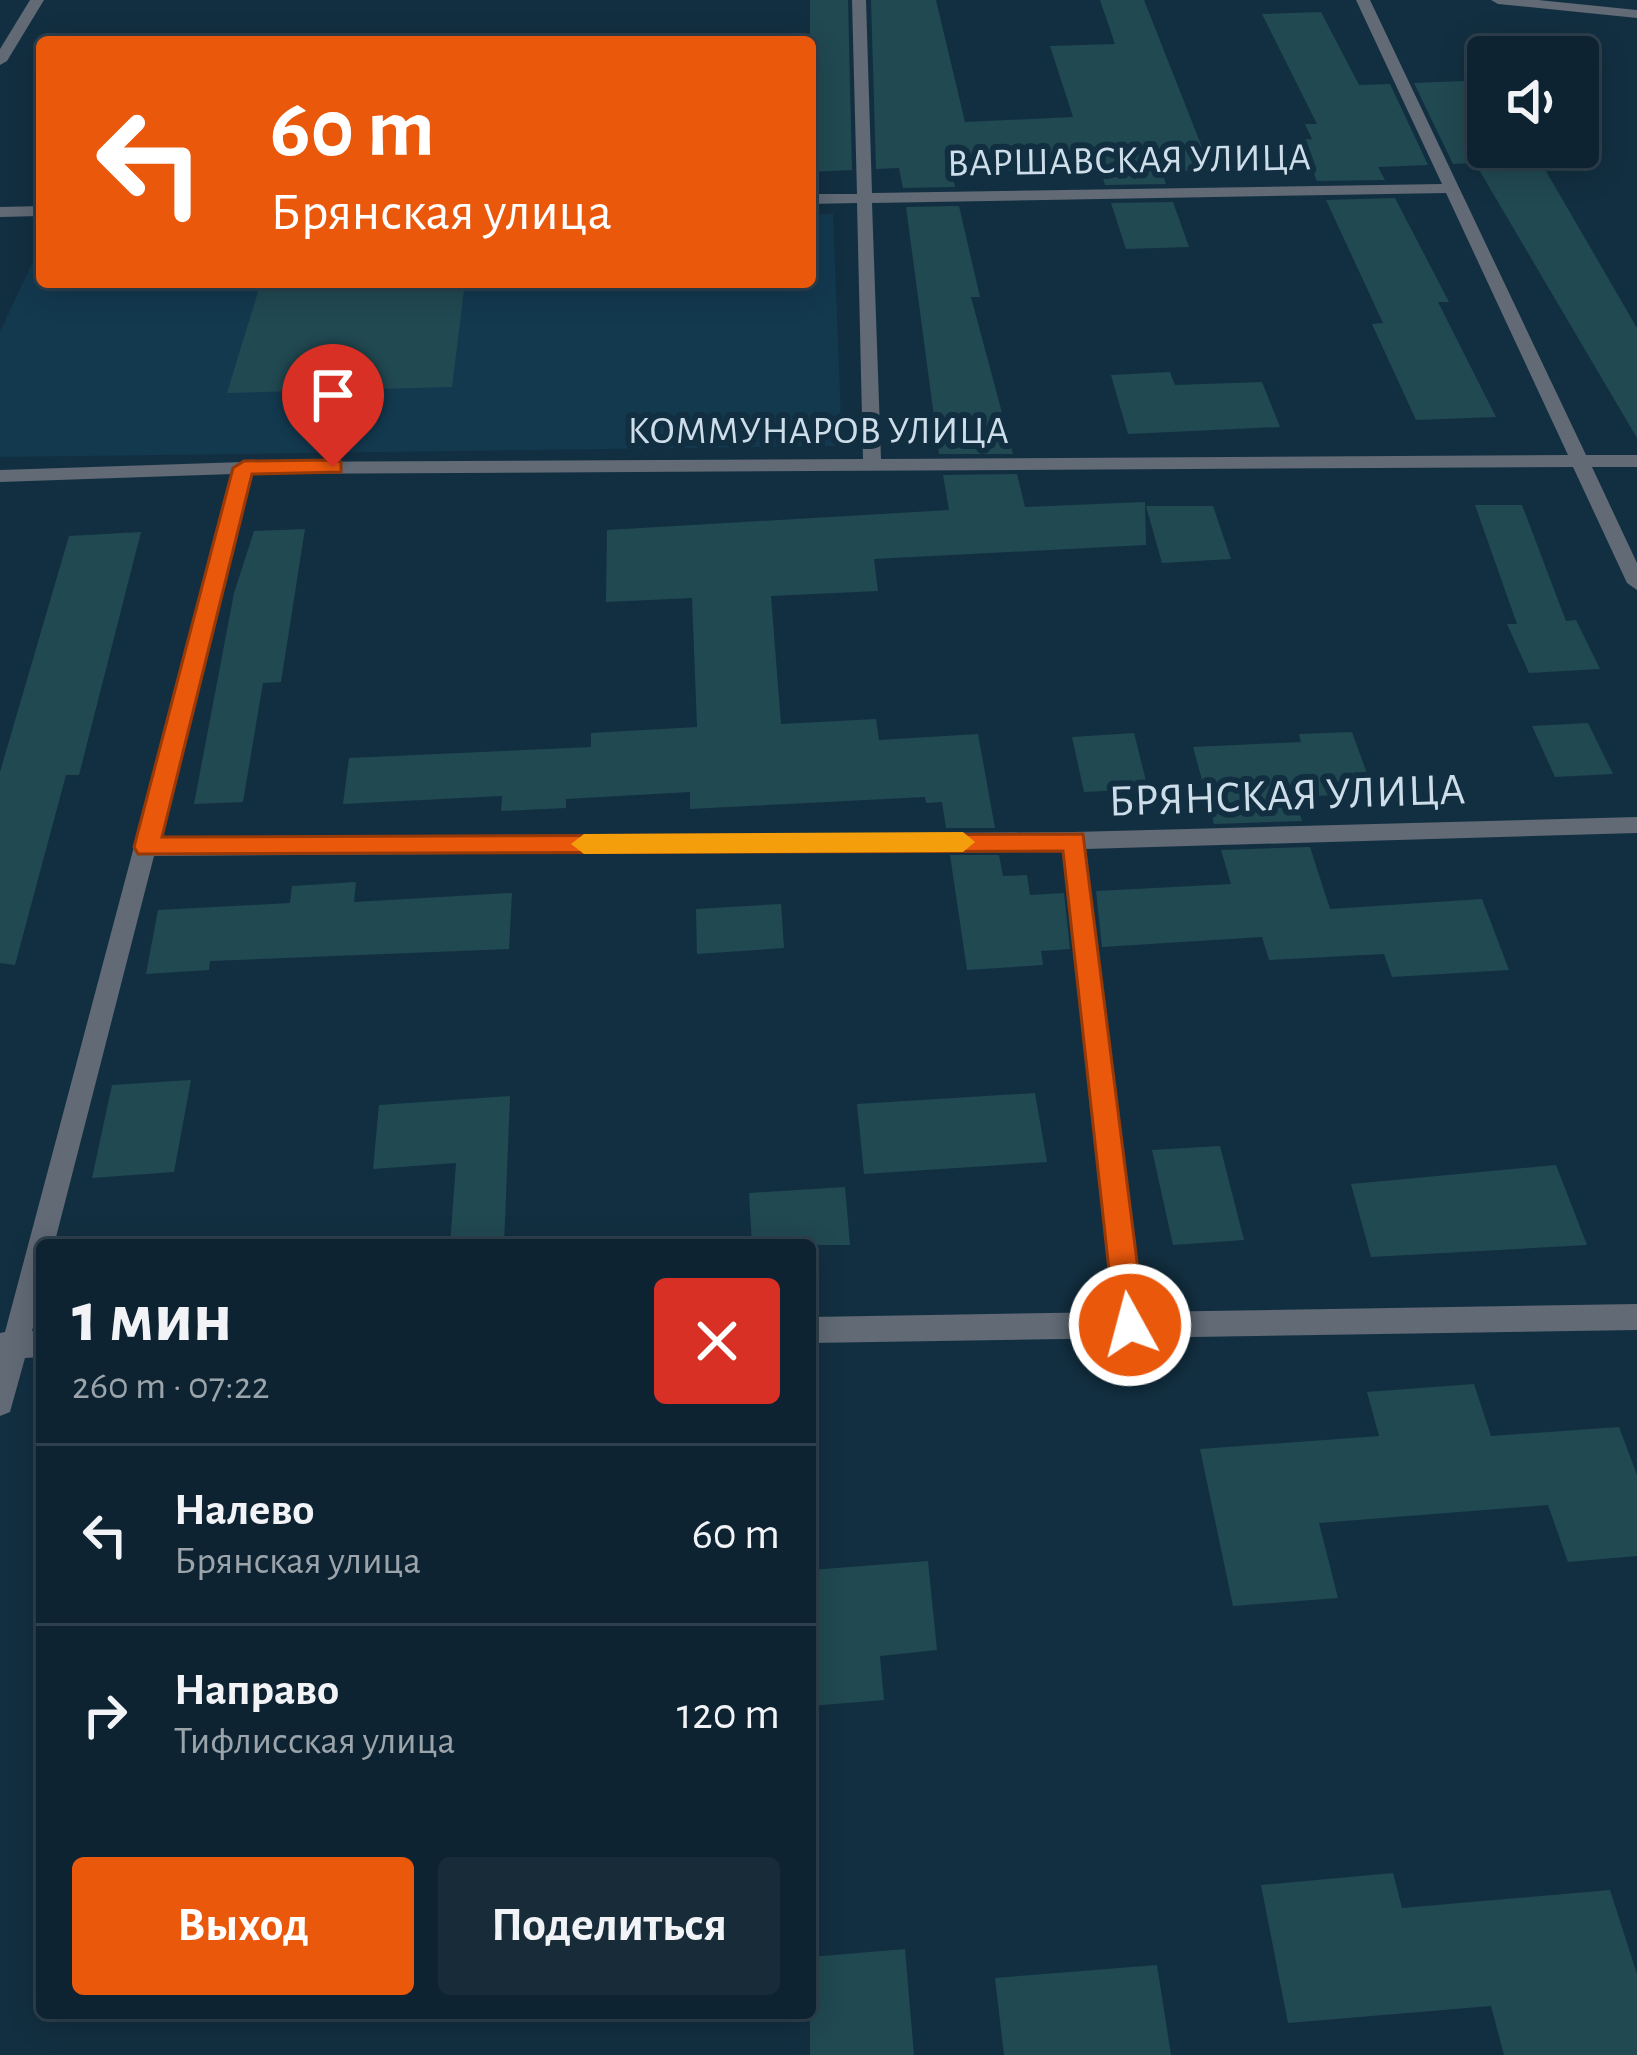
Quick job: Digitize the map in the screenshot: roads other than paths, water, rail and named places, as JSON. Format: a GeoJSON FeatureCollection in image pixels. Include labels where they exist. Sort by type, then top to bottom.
{"type":"FeatureCollection","features":[{"type":"Feature","properties":{"kind":"street"},"geometry":{"type":"LineString","coordinates":[[0,61],[38,0]]}},
{"type":"Feature","properties":{"kind":"street"},"geometry":{"type":"LineString","coordinates":[[860,0],[872,463]]}},
{"type":"Feature","properties":{"kind":"street"},"geometry":{"type":"LineString","coordinates":[[1364,0],[1637,583]]}},
{"type":"Feature","properties":{"kind":"street"},"geometry":{"type":"LineString","coordinates":[[1498,0],[1637,14]]}},
{"type":"Feature","properties":{"kind":"street","name":"ВАРШАВСКАЯ УЛИЦА"},"geometry":{"type":"LineString","coordinates":[[816,200],[1449,188]]}},
{"type":"Feature","properties":{"kind":"street"},"geometry":{"type":"LineString","coordinates":[[0,212],[36,211]]}},
{"type":"Feature","properties":{"kind":"street","name":"КОММУНАРОВ УЛИЦА"},"geometry":{"type":"LineString","coordinates":[[0,476],[244,468],[1637,461]]}},
{"type":"Feature","properties":{"kind":"street"},"geometry":{"type":"LineString","coordinates":[[46,1239],[244,468]]}},
{"type":"Feature","properties":{"kind":"street","name":"БРЯНСКАЯ УЛИЦА"},"geometry":{"type":"LineString","coordinates":[[147,847],[1074,841],[1637,826]]}},
{"type":"Feature","properties":{"kind":"street"},"geometry":{"type":"LineString","coordinates":[[1074,841],[1130,1325]]}},
{"type":"Feature","properties":{"kind":"street"},"geometry":{"type":"LineString","coordinates":[[0,1402],[36,1278]]}},
{"type":"Feature","properties":{"kind":"street"},"geometry":{"type":"LineString","coordinates":[[816,1330],[1637,1317]]}}]}
